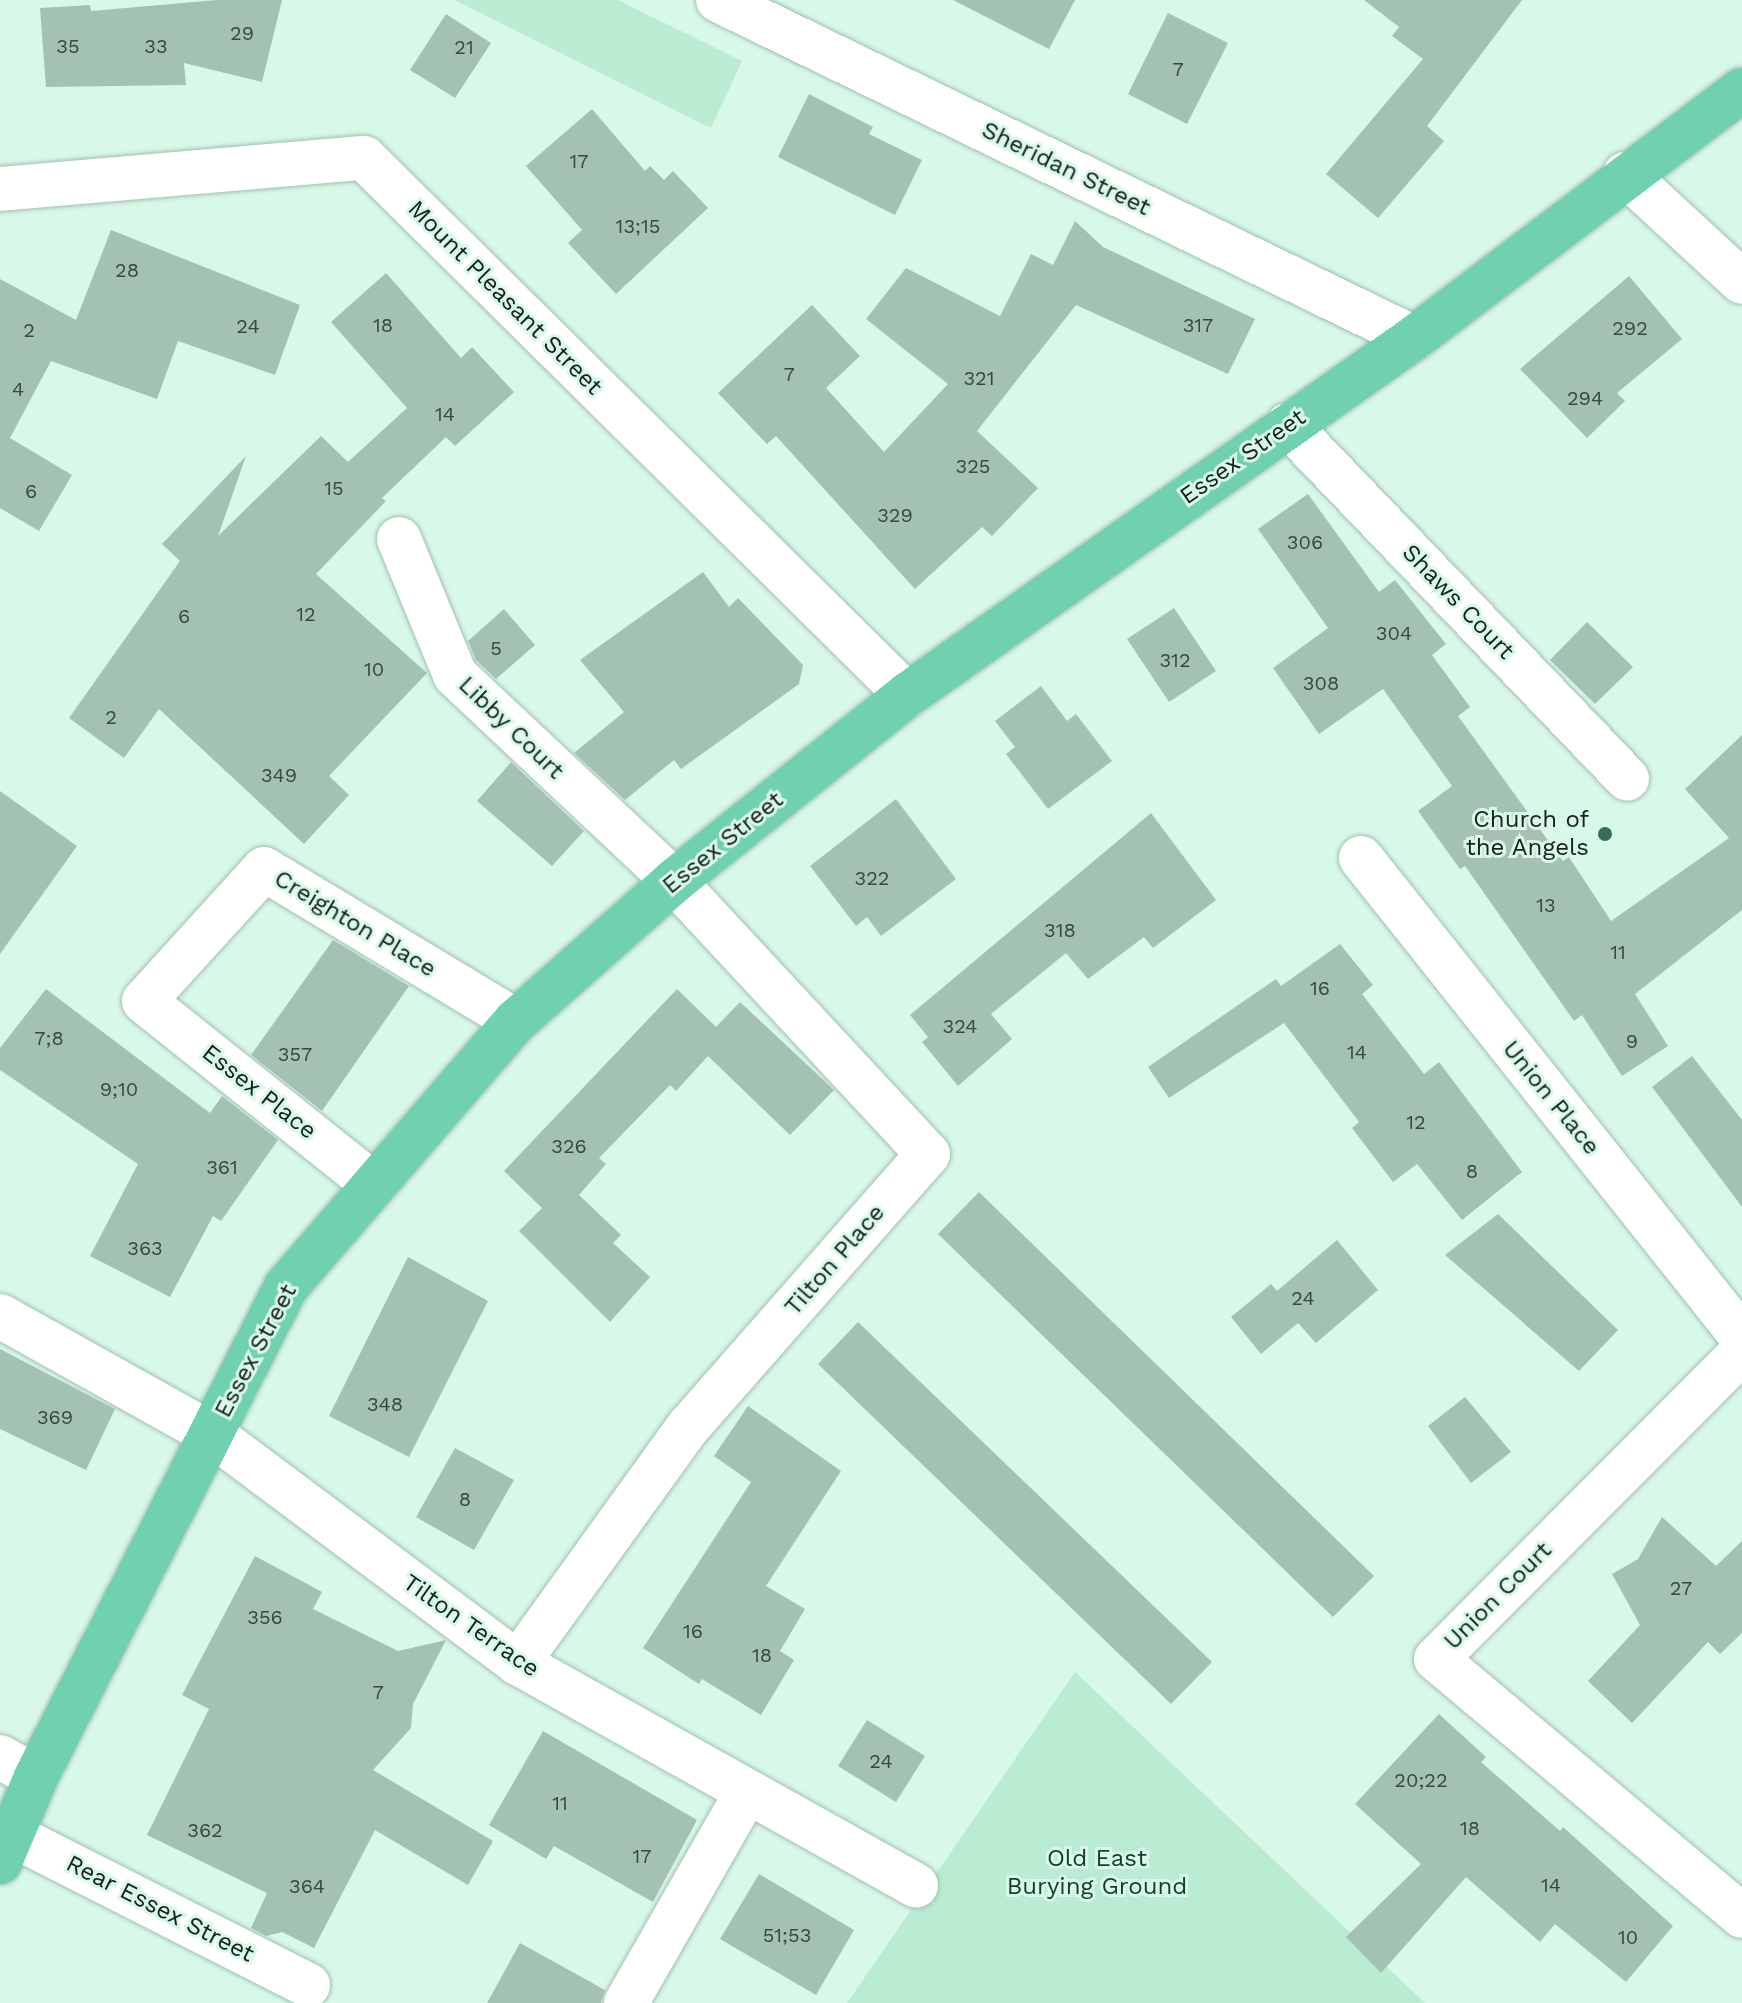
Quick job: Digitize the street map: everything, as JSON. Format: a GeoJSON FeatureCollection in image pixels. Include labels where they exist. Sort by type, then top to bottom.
{"type":"FeatureCollection","features":[{"type":"Feature","properties":{"kind":"main road","name":"Essex Street"},"geometry":{"type":"LineString","coordinates":[[6,1848],[18,1767],[213,1435],[286,1287],[516,1021],[674,881],[907,695],[1414,338],[1625,174],[1742,90]]}},
{"type":"Feature","properties":{"kind":"street","name":"Sheridan Street"},"geometry":{"type":"LineString","coordinates":[[718,0],[1414,338]]}},
{"type":"Feature","properties":{"kind":"street","name":"Mount Pleasant Street"},"geometry":{"type":"LineString","coordinates":[[0,189],[364,158],[907,695]]}},
{"type":"Feature","properties":{"kind":"street"},"geometry":{"type":"LineString","coordinates":[[1625,174],[1742,282]]}},
{"type":"Feature","properties":{"kind":"street","name":"Shaws Court"},"geometry":{"type":"LineString","coordinates":[[1288,425],[1627,779]]}},
{"type":"Feature","properties":{"kind":"street","name":"Libby Court"},"geometry":{"type":"LineString","coordinates":[[399,539],[455,675],[674,881]]}},
{"type":"Feature","properties":{"kind":"street","name":"Union Place"},"geometry":{"type":"LineString","coordinates":[[1361,858],[1742,1337]]}},
{"type":"Feature","properties":{"kind":"street","name":"Creighton Place"},"geometry":{"type":"LineString","coordinates":[[144,1001],[264,869],[516,1021]]}},
{"type":"Feature","properties":{"kind":"street","name":"Tilton Place"},"geometry":{"type":"LineString","coordinates":[[518,1663],[688,1427],[928,1154],[674,881]]}},
{"type":"Feature","properties":{"kind":"street","name":"Essex Place"},"geometry":{"type":"LineString","coordinates":[[144,1001],[373,1184]]}},
{"type":"Feature","properties":{"kind":"street","name":"Tilton Terrace"},"geometry":{"type":"LineString","coordinates":[[0,1316],[213,1435],[518,1663],[916,1885]]}},
{"type":"Feature","properties":{"kind":"street","name":"Union Court"},"geometry":{"type":"LineString","coordinates":[[1742,1352],[1436,1659],[1742,1916]]}},
{"type":"Feature","properties":{"kind":"street"},"geometry":{"type":"LineString","coordinates":[[626,2003],[747,1792]]}},
{"type":"Feature","properties":{"kind":"street","name":"Rear Essex Street"},"geometry":{"type":"LineString","coordinates":[[6,1848],[308,1985]]}},
{"type":"Feature","properties":{"kind":"green space"},"geometry":{"type":"Polygon","coordinates":[[[455,0],[618,0],[742,61],[711,128],[455,0]]]}},
{"type":"Feature","properties":{"kind":"green space","name":"Old East Burying Ground"},"geometry":{"type":"Polygon","coordinates":[[[1075,1672],[1425,2003],[847,2003],[1075,1672]]]}},
{"type":"Feature","properties":{"kind":"building"},"geometry":{"type":"Polygon","coordinates":[[[217,0],[282,0],[262,82],[184,63],[186,85],[46,87],[40,8],[90,5],[91,11],[217,0]]]}},
{"type":"Feature","properties":{"kind":"building"},"geometry":{"type":"Polygon","coordinates":[[[953,0],[1075,0],[1049,49],[953,0]]]}},
{"type":"Feature","properties":{"kind":"building"},"geometry":{"type":"Polygon","coordinates":[[[1364,0],[1522,0],[1427,126],[1444,141],[1378,218],[1326,174],[1423,59],[1392,36],[1399,27],[1364,0]]]}},
{"type":"Feature","properties":{"kind":"building"},"geometry":{"type":"Polygon","coordinates":[[[1168,13],[1228,43],[1187,124],[1128,94],[1168,13]]]}},
{"type":"Feature","properties":{"kind":"building"},"geometry":{"type":"Polygon","coordinates":[[[446,14],[491,43],[455,98],[410,70],[446,14]]]}},
{"type":"Feature","properties":{"kind":"building"},"geometry":{"type":"Polygon","coordinates":[[[809,94],[873,127],[869,134],[922,160],[895,215],[778,157],[809,94]]]}},
{"type":"Feature","properties":{"kind":"building"},"geometry":{"type":"Polygon","coordinates":[[[592,109],[645,171],[650,166],[664,180],[673,171],[708,208],[616,294],[568,243],[582,230],[526,166],[592,109]]]}},
{"type":"Feature","properties":{"kind":"building"},"geometry":{"type":"Polygon","coordinates":[[[1075,221],[1103,247],[1255,319],[1228,374],[1076,305],[977,431],[1038,488],[992,536],[982,527],[915,589],[776,436],[767,444],[718,393],[812,305],[860,356],[826,388],[884,452],[948,384],[866,319],[906,268],[1000,316],[1031,254],[1053,265],[1075,221]]]}},
{"type":"Feature","properties":{"kind":"building"},"geometry":{"type":"Polygon","coordinates":[[[111,230],[300,305],[275,375],[178,341],[157,399],[51,361],[10,438],[72,475],[39,531],[0,508],[0,279],[76,320],[111,230]]]}},
{"type":"Feature","properties":{"kind":"building"},"geometry":{"type":"Polygon","coordinates":[[[386,273],[461,358],[472,347],[514,392],[455,446],[446,437],[382,498],[386,501],[316,574],[427,673],[329,776],[349,795],[304,844],[159,709],[124,758],[69,718],[180,561],[162,544],[246,456],[218,536],[321,436],[348,462],[407,408],[331,322],[386,273]]]}},
{"type":"Feature","properties":{"kind":"building"},"geometry":{"type":"Polygon","coordinates":[[[1629,276],[1682,339],[1617,393],[1625,401],[1587,438],[1520,369],[1629,276]]]}},
{"type":"Feature","properties":{"kind":"building"},"geometry":{"type":"Polygon","coordinates":[[[1308,494],[1379,592],[1395,580],[1446,644],[1432,655],[1470,707],[1458,716],[1563,861],[1569,857],[1611,921],[1729,838],[1685,789],[1742,735],[1742,910],[1635,994],[1668,1046],[1622,1076],[1582,1015],[1574,1021],[1465,866],[1460,869],[1418,811],[1452,786],[1383,689],[1319,734],[1273,668],[1328,628],[1258,529],[1308,494]]]}},
{"type":"Feature","properties":{"kind":"building"},"geometry":{"type":"Polygon","coordinates":[[[703,572],[729,607],[738,598],[803,665],[799,684],[681,769],[674,760],[625,800],[574,753],[624,712],[580,660],[703,572]]]}},
{"type":"Feature","properties":{"kind":"building"},"geometry":{"type":"Polygon","coordinates":[[[1174,608],[1216,671],[1169,702],[1127,639],[1174,608]]]}},
{"type":"Feature","properties":{"kind":"building"},"geometry":{"type":"Polygon","coordinates":[[[504,609],[535,645],[496,679],[476,660],[468,641],[504,609]]]}},
{"type":"Feature","properties":{"kind":"building"},"geometry":{"type":"Polygon","coordinates":[[[1587,622],[1633,667],[1595,704],[1550,660],[1587,622]]]}},
{"type":"Feature","properties":{"kind":"building"},"geometry":{"type":"Polygon","coordinates":[[[1041,686],[1067,721],[1076,714],[1112,761],[1048,809],[1006,754],[1015,747],[995,721],[1041,686]]]}},
{"type":"Feature","properties":{"kind":"building"},"geometry":{"type":"Polygon","coordinates":[[[511,762],[584,831],[552,866],[477,801],[511,762]]]}},
{"type":"Feature","properties":{"kind":"building"},"geometry":{"type":"Polygon","coordinates":[[[0,791],[77,846],[0,954],[0,791]]]}},
{"type":"Feature","properties":{"kind":"building"},"geometry":{"type":"Polygon","coordinates":[[[896,799],[956,879],[881,936],[867,917],[856,926],[810,866],[896,799]]]}},
{"type":"Feature","properties":{"kind":"building"},"geometry":{"type":"Polygon","coordinates":[[[1151,813],[1216,900],[1153,948],[1144,937],[1088,979],[1066,953],[991,1014],[1012,1039],[958,1086],[922,1042],[928,1037],[910,1015],[1151,813]]]}},
{"type":"Feature","properties":{"kind":"building"},"geometry":{"type":"Polygon","coordinates":[[[333,940],[409,986],[322,1111],[251,1055],[333,940]]]}},
{"type":"Feature","properties":{"kind":"building"},"geometry":{"type":"Polygon","coordinates":[[[1340,944],[1373,985],[1362,994],[1424,1074],[1439,1062],[1522,1172],[1462,1220],[1417,1164],[1393,1182],[1352,1128],[1359,1122],[1284,1023],[1169,1098],[1148,1067],[1276,979],[1281,986],[1340,944]]]}},
{"type":"Feature","properties":{"kind":"building"},"geometry":{"type":"Polygon","coordinates":[[[46,989],[210,1113],[222,1096],[278,1140],[221,1221],[213,1216],[170,1297],[90,1256],[138,1164],[0,1070],[0,1048],[46,989]]]}},
{"type":"Feature","properties":{"kind":"building"},"geometry":{"type":"Polygon","coordinates":[[[677,989],[716,1027],[740,1002],[834,1090],[790,1135],[708,1056],[676,1091],[670,1085],[599,1158],[606,1164],[579,1195],[621,1235],[613,1243],[650,1277],[610,1322],[519,1231],[542,1208],[504,1171],[677,989]]]}},
{"type":"Feature","properties":{"kind":"building"},"geometry":{"type":"Polygon","coordinates":[[[1692,1056],[1742,1120],[1742,1207],[1652,1087],[1692,1056]]]}},
{"type":"Feature","properties":{"kind":"building"},"geometry":{"type":"Polygon","coordinates":[[[979,1192],[1374,1576],[1333,1617],[938,1234],[979,1192]]]}},
{"type":"Feature","properties":{"kind":"building"},"geometry":{"type":"Polygon","coordinates":[[[1498,1214],[1618,1330],[1579,1371],[1445,1255],[1498,1214]]]}},
{"type":"Feature","properties":{"kind":"building"},"geometry":{"type":"Polygon","coordinates":[[[1337,1240],[1378,1290],[1316,1343],[1298,1323],[1261,1354],[1231,1317],[1271,1284],[1277,1291],[1337,1240]]]}},
{"type":"Feature","properties":{"kind":"building"},"geometry":{"type":"Polygon","coordinates":[[[408,1257],[488,1301],[409,1457],[329,1416],[408,1257]]]}},
{"type":"Feature","properties":{"kind":"building"},"geometry":{"type":"Polygon","coordinates":[[[858,1322],[1212,1662],[1171,1704],[818,1364],[858,1322]]]}},
{"type":"Feature","properties":{"kind":"building"},"geometry":{"type":"Polygon","coordinates":[[[0,1349],[115,1409],[86,1470],[0,1429],[0,1349]]]}},
{"type":"Feature","properties":{"kind":"building"},"geometry":{"type":"Polygon","coordinates":[[[1465,1397],[1511,1452],[1471,1483],[1428,1426],[1465,1397]]]}},
{"type":"Feature","properties":{"kind":"building"},"geometry":{"type":"Polygon","coordinates":[[[748,1406],[841,1471],[766,1586],[805,1609],[780,1651],[794,1660],[761,1715],[702,1679],[699,1684],[643,1648],[751,1482],[714,1456],[748,1406]]]}},
{"type":"Feature","properties":{"kind":"building"},"geometry":{"type":"Polygon","coordinates":[[[455,1448],[514,1480],[474,1550],[416,1517],[455,1448]]]}},
{"type":"Feature","properties":{"kind":"building"},"geometry":{"type":"Polygon","coordinates":[[[1662,1517],[1716,1566],[1742,1541],[1742,1633],[1720,1654],[1708,1642],[1632,1723],[1588,1681],[1640,1625],[1612,1574],[1638,1559],[1662,1517]]]}},
{"type":"Feature","properties":{"kind":"building"},"geometry":{"type":"Polygon","coordinates":[[[255,1556],[322,1592],[313,1609],[398,1651],[446,1640],[413,1704],[411,1728],[373,1770],[493,1841],[468,1885],[375,1830],[314,1948],[282,1932],[266,1936],[251,1928],[267,1893],[147,1835],[209,1709],[182,1695],[255,1556]]]}},
{"type":"Feature","properties":{"kind":"building"},"geometry":{"type":"Polygon","coordinates":[[[1439,1714],[1486,1757],[1481,1762],[1560,1831],[1563,1827],[1673,1926],[1626,1982],[1555,1924],[1540,1942],[1466,1877],[1381,1973],[1346,1937],[1421,1864],[1355,1804],[1439,1714]]]}},
{"type":"Feature","properties":{"kind":"building"},"geometry":{"type":"Polygon","coordinates":[[[867,1720],[925,1756],[896,1802],[838,1766],[867,1720]]]}},
{"type":"Feature","properties":{"kind":"building"},"geometry":{"type":"Polygon","coordinates":[[[543,1731],[697,1820],[653,1902],[554,1846],[546,1859],[489,1825],[543,1731]]]}},
{"type":"Feature","properties":{"kind":"building"},"geometry":{"type":"Polygon","coordinates":[[[759,1874],[854,1930],[816,1995],[720,1939],[759,1874]]]}},
{"type":"Feature","properties":{"kind":"building"},"geometry":{"type":"Polygon","coordinates":[[[520,1943],[605,1990],[601,2003],[487,2003],[520,1943]]]}},
{"type":"Feature","properties":{"kind":"place","name":"Church of the Angels"},"geometry":{"type":"Point","coordinates":[1605,834]}}]}
